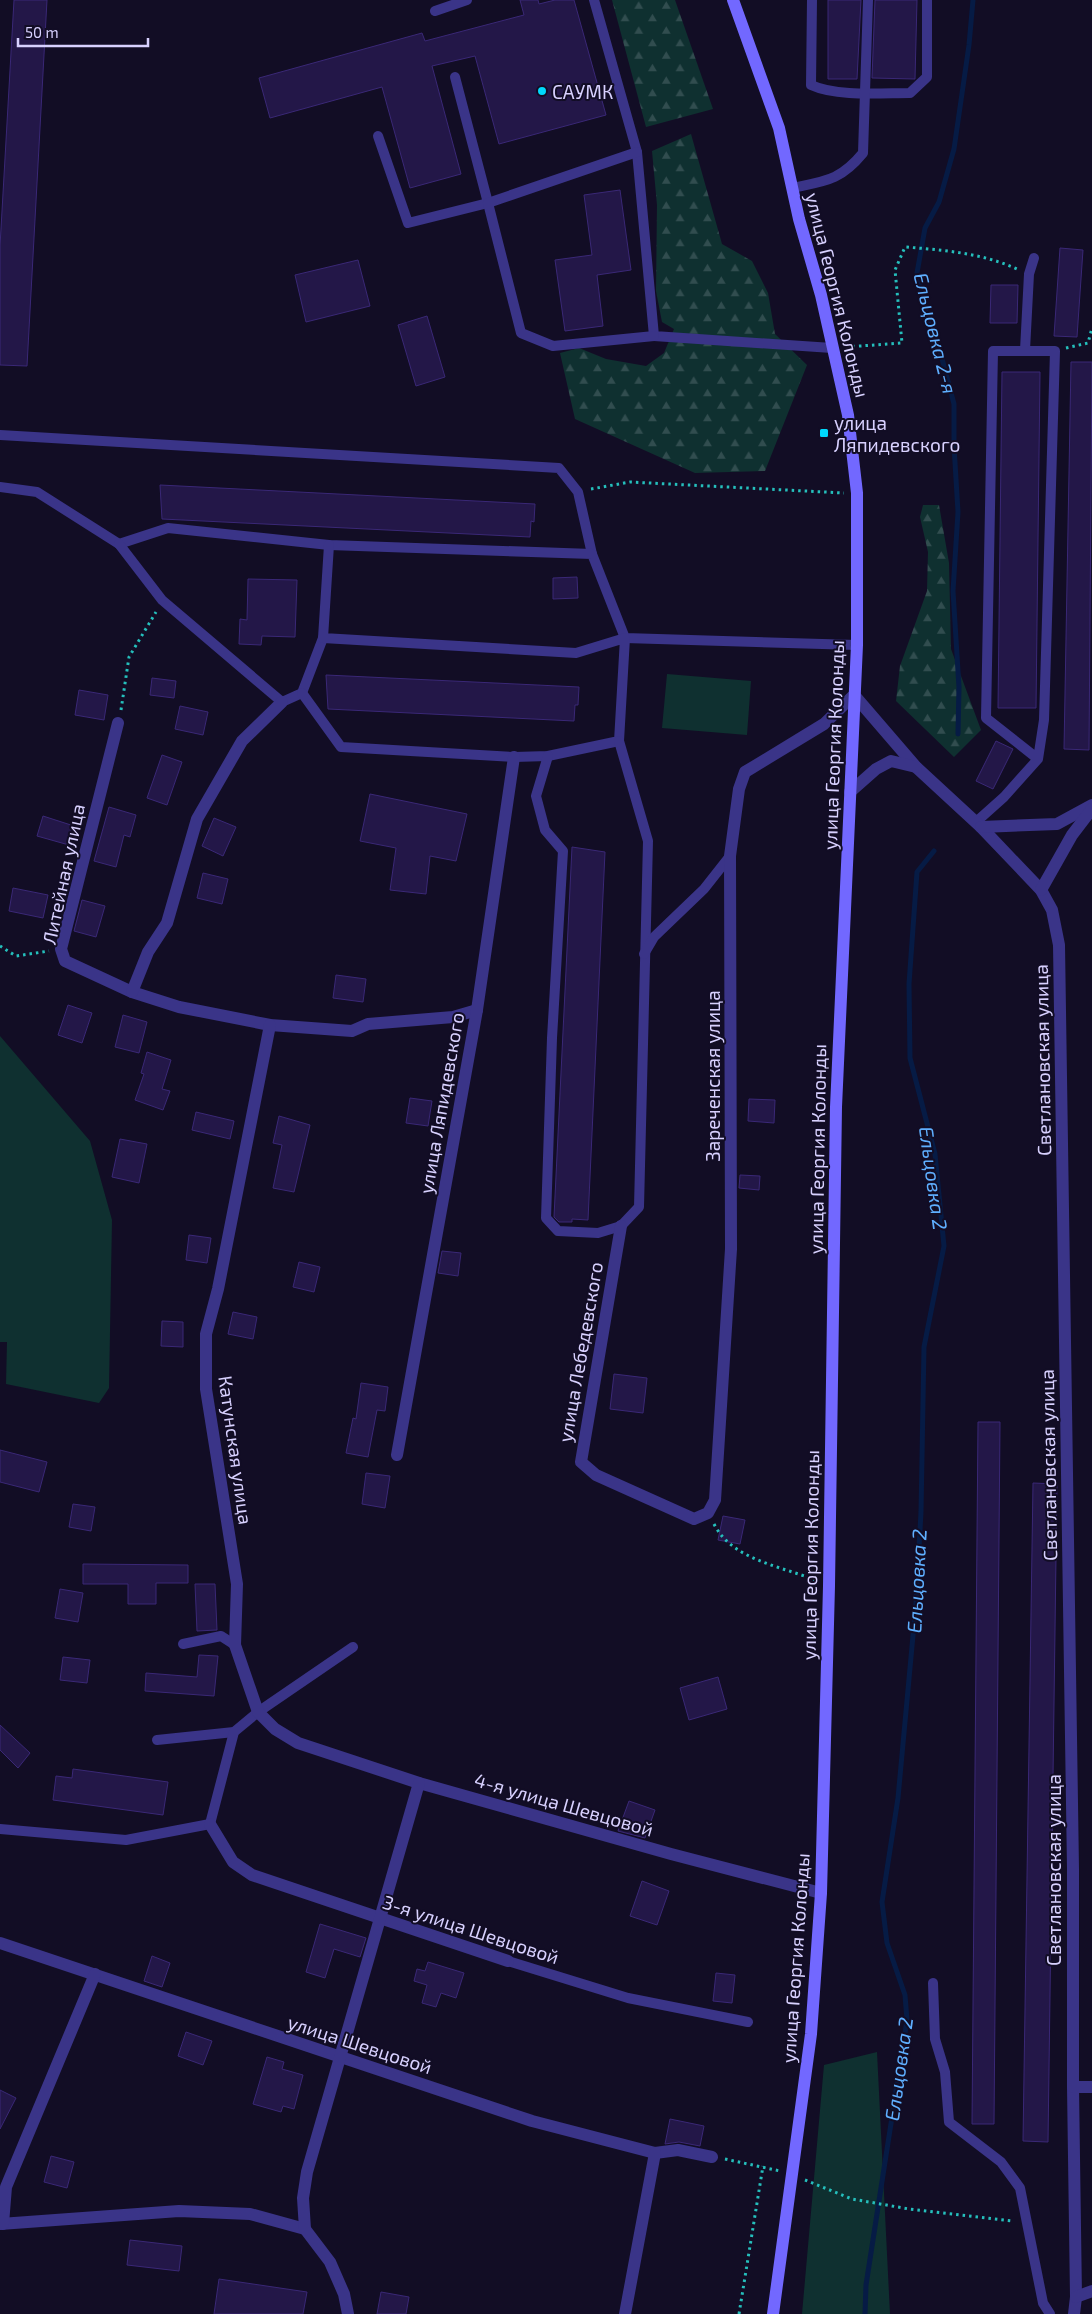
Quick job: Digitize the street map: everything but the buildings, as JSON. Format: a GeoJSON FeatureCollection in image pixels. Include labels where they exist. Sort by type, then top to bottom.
{"type":"FeatureCollection","features":[{"type":"Feature","properties":{"kind":"main road","name":"улица Георгия Колонды"},"geometry":{"type":"LineString","coordinates":[[733,0],[779,128],[848,415],[857,493],[857,645],[836,1107],[829,1586],[821,1893],[811,2034],[773,2314]]}},
{"type":"Feature","properties":{"kind":"street","name":"Светлановская улица"},"geometry":{"type":"LineString","coordinates":[[854,695],[916,767],[979,824],[1041,890],[1052,910],[1059,946],[1073,1869],[1073,2086],[1076,2297],[1074,2314]]}},
{"type":"Feature","properties":{"kind":"street","name":"Зареченская улица"},"geometry":{"type":"LineString","coordinates":[[708,1513],[715,1500],[731,1250],[730,856],[739,789],[745,772],[824,724],[854,695]]}},
{"type":"Feature","properties":{"kind":"street"},"geometry":{"type":"LineString","coordinates":[[132,992],[148,952],[167,923],[197,819],[242,742],[282,702]]}},
{"type":"Feature","properties":{"kind":"street","name":"Литейная улица"},"geometry":{"type":"LineString","coordinates":[[118,723],[61,949],[65,961],[132,992],[179,1007],[270,1025],[352,1031],[368,1024],[453,1017],[477,1010]]}},
{"type":"Feature","properties":{"kind":"street","name":"улица Ляпидевского"},"geometry":{"type":"LineString","coordinates":[[397,1455],[477,1010],[514,757]]}},
{"type":"Feature","properties":{"kind":"street"},"geometry":{"type":"LineString","coordinates":[[850,792],[876,769],[891,761],[916,767]]}},
{"type":"Feature","properties":{"kind":"street"},"geometry":{"type":"LineString","coordinates":[[979,824],[1057,824],[1092,807]]}},
{"type":"Feature","properties":{"kind":"street"},"geometry":{"type":"LineString","coordinates":[[1041,890],[1072,835],[1092,807]]}},
{"type":"Feature","properties":{"kind":"street","name":"Катунская улица"},"geometry":{"type":"LineString","coordinates":[[270,1025],[218,1289],[206,1334],[206,1389],[237,1584],[235,1645],[258,1712],[275,1729],[298,1743]]}},
{"type":"Feature","properties":{"kind":"street","name":"улица Лебедевского"},"geometry":{"type":"LineString","coordinates":[[621,1226],[581,1462],[596,1475],[694,1519],[708,1513]]}},
{"type":"Feature","properties":{"kind":"street","name":"4-я улица Шевцовой"},"geometry":{"type":"LineString","coordinates":[[298,1743],[419,1783],[671,1854],[821,1893]]}},
{"type":"Feature","properties":{"kind":"street"},"geometry":{"type":"LineString","coordinates":[[348,2314],[344,2294],[330,2262],[305,2229],[303,2198],[307,2172],[419,1783]]}},
{"type":"Feature","properties":{"kind":"street","name":"3-я улица Шевцовой"},"geometry":{"type":"LineString","coordinates":[[210,1824],[233,1862],[252,1876],[508,1961]]}},
{"type":"Feature","properties":{"kind":"street","name":"улица Шевцовой"},"geometry":{"type":"LineString","coordinates":[[0,1943],[532,2121],[655,2153],[678,2150],[712,2156]]}},
{"type":"Feature","properties":{"kind":"street"},"geometry":{"type":"LineString","coordinates":[[95,1974],[6,2187],[1,2224],[179,2211],[250,2214],[305,2229]]}},
{"type":"Feature","properties":{"kind":"street"},"geometry":{"type":"LineString","coordinates":[[1073,2086],[1092,2087]]}},
{"type":"Feature","properties":{"kind":"street"},"geometry":{"type":"LineString","coordinates":[[625,2314],[655,2153]]}},
{"type":"Feature","properties":{"kind":"street"},"geometry":{"type":"LineString","coordinates":[[1076,2297],[1092,2291]]}},
{"type":"Feature","properties":{"kind":"lane"},"geometry":{"type":"LineString","coordinates":[[435,11],[467,0]]}},
{"type":"Feature","properties":{"kind":"lane"},"geometry":{"type":"LineString","coordinates":[[594,0],[637,152],[654,336]]}},
{"type":"Feature","properties":{"kind":"lane"},"geometry":{"type":"LineString","coordinates":[[812,0],[811,85],[821,90],[865,93],[910,93],[927,77],[927,0]]}},
{"type":"Feature","properties":{"kind":"lane"},"geometry":{"type":"LineString","coordinates":[[792,188],[828,180],[849,170],[863,153],[868,0]]}},
{"type":"Feature","properties":{"kind":"lane"},"geometry":{"type":"LineString","coordinates":[[455,77],[521,333],[553,346],[654,336],[832,348]]}},
{"type":"Feature","properties":{"kind":"lane"},"geometry":{"type":"LineString","coordinates":[[378,136],[408,223],[488,203],[637,152]]}},
{"type":"Feature","properties":{"kind":"lane"},"geometry":{"type":"LineString","coordinates":[[1025,350],[1029,274],[1034,258]]}},
{"type":"Feature","properties":{"kind":"lane"},"geometry":{"type":"LineString","coordinates":[[979,824],[1038,759],[1044,720],[1055,351],[993,350],[986,718],[1038,759]]}},
{"type":"Feature","properties":{"kind":"lane"},"geometry":{"type":"LineString","coordinates":[[0,435],[559,468],[578,492],[592,554],[626,638],[619,741],[648,841],[639,1207],[621,1226],[598,1233],[558,1231],[546,1218],[552,1038],[563,851],[545,830],[536,796],[548,756]]}},
{"type":"Feature","properties":{"kind":"lane"},"geometry":{"type":"LineString","coordinates":[[0,487],[37,492],[119,544],[162,600],[282,702],[302,692],[322,638],[329,545]]}},
{"type":"Feature","properties":{"kind":"lane"},"geometry":{"type":"LineString","coordinates":[[119,544],[168,528],[329,545],[592,554]]}},
{"type":"Feature","properties":{"kind":"lane"},"geometry":{"type":"LineString","coordinates":[[322,638],[576,653],[626,638],[857,645]]}},
{"type":"Feature","properties":{"kind":"lane"},"geometry":{"type":"LineString","coordinates":[[302,692],[341,747],[514,757],[548,756],[619,741]]}},
{"type":"Feature","properties":{"kind":"lane"},"geometry":{"type":"LineString","coordinates":[[644,954],[654,937],[704,889],[730,856]]}},
{"type":"Feature","properties":{"kind":"lane"},"geometry":{"type":"LineString","coordinates":[[184,1644],[220,1636],[235,1645]]}},
{"type":"Feature","properties":{"kind":"lane"},"geometry":{"type":"LineString","coordinates":[[157,1740],[234,1732],[258,1712],[353,1647]]}},
{"type":"Feature","properties":{"kind":"lane"},"geometry":{"type":"LineString","coordinates":[[0,1829],[126,1840],[210,1824],[234,1732]]}},
{"type":"Feature","properties":{"kind":"lane","name":"3-я улица Шевцовой"},"geometry":{"type":"LineString","coordinates":[[508,1961],[628,1998],[748,2022]]}},
{"type":"Feature","properties":{"kind":"lane"},"geometry":{"type":"LineString","coordinates":[[933,1983],[935,2039],[945,2072],[949,2122],[1001,2162],[1020,2188],[1043,2303],[1050,2314]]}},
{"type":"Feature","properties":{"kind":"path"},"geometry":{"type":"LineString","coordinates":[[832,348],[902,343],[895,270],[905,246],[938,249],[995,259],[1029,274]]}},
{"type":"Feature","properties":{"kind":"path"},"geometry":{"type":"LineString","coordinates":[[1055,351],[1088,343],[1092,328]]}},
{"type":"Feature","properties":{"kind":"path"},"geometry":{"type":"LineString","coordinates":[[578,492],[630,482],[857,493]]}},
{"type":"Feature","properties":{"kind":"path"},"geometry":{"type":"LineString","coordinates":[[118,723],[129,658],[162,600]]}},
{"type":"Feature","properties":{"kind":"path"},"geometry":{"type":"LineString","coordinates":[[0,946],[16,956],[61,949]]}},
{"type":"Feature","properties":{"kind":"path"},"geometry":{"type":"LineString","coordinates":[[708,1513],[720,1536],[741,1552],[829,1586]]}},
{"type":"Feature","properties":{"kind":"path"},"geometry":{"type":"LineString","coordinates":[[739,2314],[763,2166]]}},
{"type":"Feature","properties":{"kind":"path"},"geometry":{"type":"LineString","coordinates":[[852,2199],[909,2209],[1027,2223]]}},
{"type":"Feature","properties":{"kind":"green space"},"geometry":{"type":"Polygon","coordinates":[[[612,0],[675,0],[713,109],[646,127],[612,0]]]}},
{"type":"Feature","properties":{"kind":"green space"},"geometry":{"type":"Polygon","coordinates":[[[691,134],[722,244],[752,261],[768,293],[775,334],[807,365],[765,471],[695,473],[575,419],[560,353],[579,348],[606,359],[646,366],[664,353],[674,329],[662,322],[656,291],[657,205],[652,151],[691,134]]]}},
{"type":"Feature","properties":{"kind":"green space"},"geometry":{"type":"Polygon","coordinates":[[[923,505],[939,505],[949,563],[951,649],[981,730],[954,757],[896,701],[900,666],[927,591],[928,552],[920,517],[923,505]]]}},
{"type":"Feature","properties":{"kind":"green space"},"geometry":{"type":"Polygon","coordinates":[[[667,674],[751,681],[747,735],[662,728],[667,674]]]}},
{"type":"Feature","properties":{"kind":"green space"},"geometry":{"type":"Polygon","coordinates":[[[0,1036],[90,1141],[112,1220],[109,1388],[99,1403],[6,1384],[7,1342],[0,1342],[0,1036]]]}},
{"type":"Feature","properties":{"kind":"green space"},"geometry":{"type":"Polygon","coordinates":[[[877,2052],[890,2314],[802,2314],[824,2065],[877,2052]]]}},
{"type":"Feature","properties":{"kind":"waterway","name":"Ельцовка 2-я"},"geometry":{"type":"LineString","coordinates":[[958,734],[959,687],[953,591],[958,512],[954,446],[954,404],[940,351],[930,329],[917,273],[925,228],[939,202],[954,149],[969,45],[973,0]]}},
{"type":"Feature","properties":{"kind":"waterway","name":"Ельцовка 2"},"geometry":{"type":"LineString","coordinates":[[865,2314],[866,2285],[907,2020],[905,1995],[887,1943],[882,1902],[898,1798],[916,1603],[921,1512],[924,1347],[944,1246],[935,1154],[910,1058],[909,984],[917,872],[934,851]]}},
{"type":"Feature","properties":{"kind":"place","name":"САУМК"},"geometry":{"type":"Point","coordinates":[542,91]}},
{"type":"Feature","properties":{"kind":"place","name":"улица Ляпидевского"},"geometry":{"type":"Point","coordinates":[824,433]}}]}
